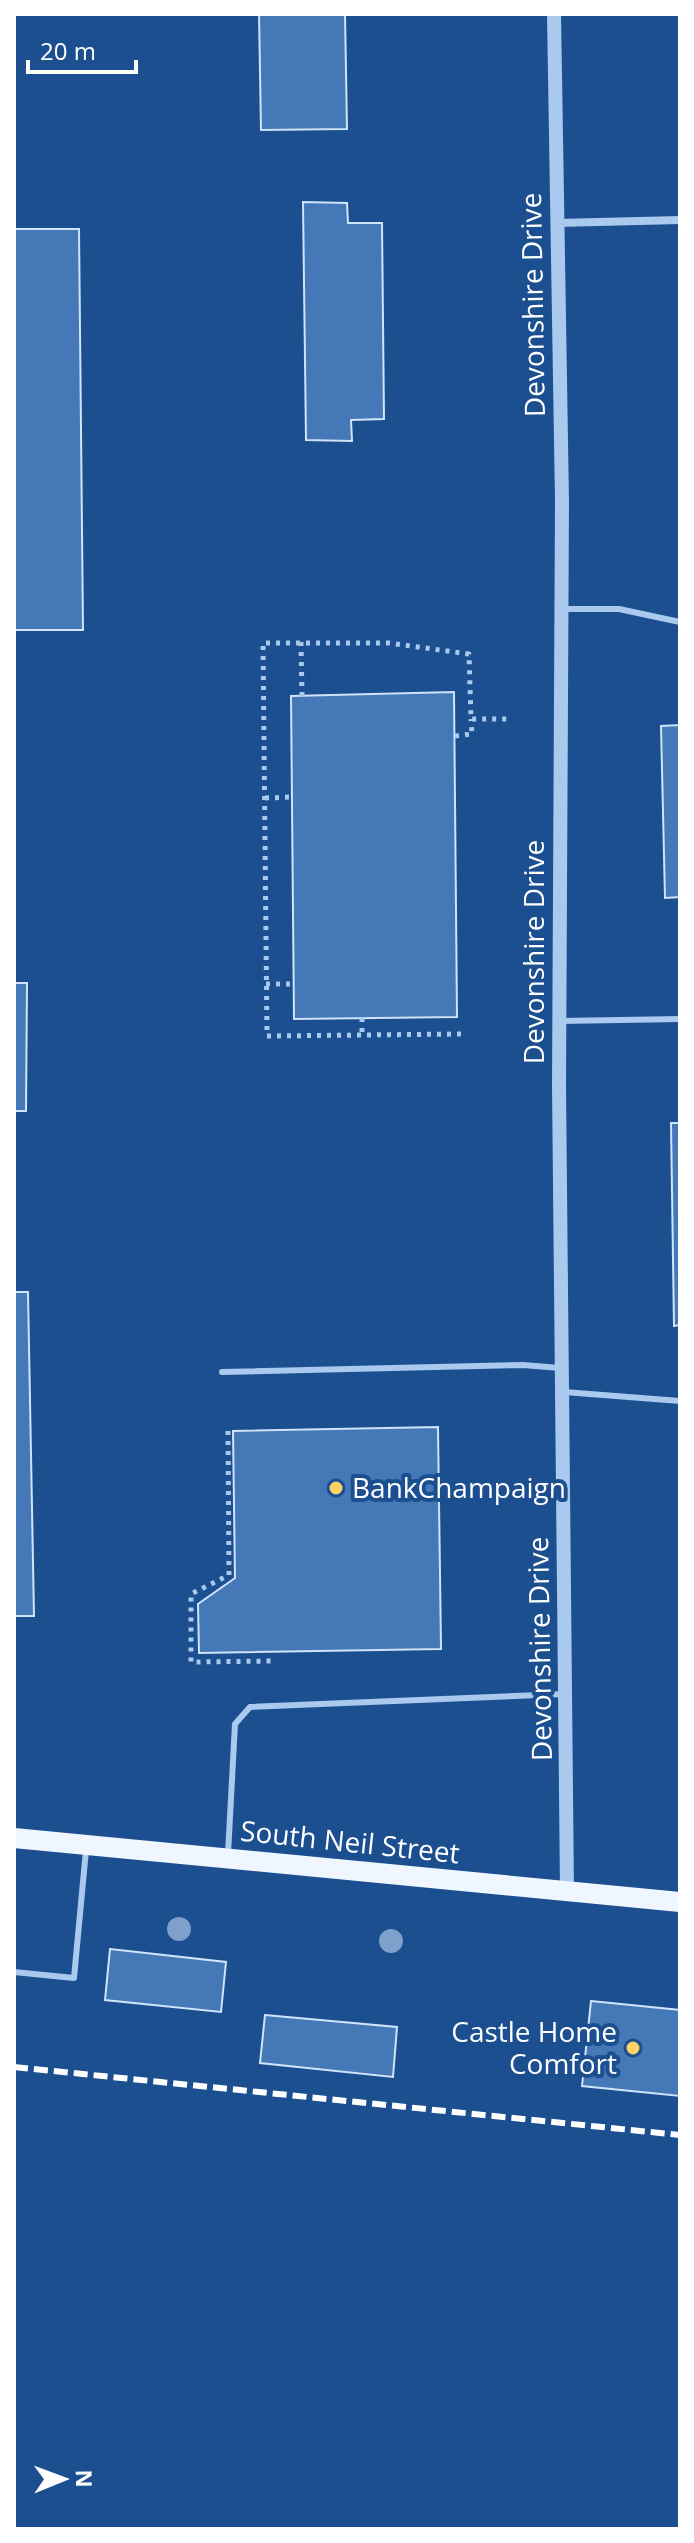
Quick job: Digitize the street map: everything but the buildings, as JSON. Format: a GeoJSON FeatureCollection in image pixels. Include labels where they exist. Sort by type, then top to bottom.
{"type":"FeatureCollection","features":[{"type":"Feature","properties":{"kind":"main road","name":"South Neil Street"},"geometry":{"type":"LineString","coordinates":[[14,1838],[680,1902]]}},
{"type":"Feature","properties":{"kind":"street","name":"Devonshire Drive"},"geometry":{"type":"LineString","coordinates":[[554,14],[562,609],[560,1021],[567,1891]]}},
{"type":"Feature","properties":{"kind":"street"},"geometry":{"type":"LineString","coordinates":[[557,223],[680,220]]}},
{"type":"Feature","properties":{"kind":"lane"},"geometry":{"type":"LineString","coordinates":[[562,609],[619,609],[680,622]]}},
{"type":"Feature","properties":{"kind":"lane"},"geometry":{"type":"LineString","coordinates":[[560,1021],[680,1019]]}},
{"type":"Feature","properties":{"kind":"lane"},"geometry":{"type":"LineString","coordinates":[[222,1372],[523,1365],[563,1368]]}},
{"type":"Feature","properties":{"kind":"lane"},"geometry":{"type":"LineString","coordinates":[[564,1392],[680,1401]]}},
{"type":"Feature","properties":{"kind":"lane"},"geometry":{"type":"LineString","coordinates":[[228,1858],[235,1724],[250,1707],[565,1694]]}},
{"type":"Feature","properties":{"kind":"lane"},"geometry":{"type":"LineString","coordinates":[[14,1972],[74,1978],[87,1845]]}},
{"type":"Feature","properties":{"kind":"path"},"geometry":{"type":"LineString","coordinates":[[301,642],[302,696]]}},
{"type":"Feature","properties":{"kind":"path"},"geometry":{"type":"LineString","coordinates":[[455,736],[472,734],[469,654],[389,643],[263,643],[267,1036],[461,1034]]}},
{"type":"Feature","properties":{"kind":"path"},"geometry":{"type":"LineString","coordinates":[[471,719],[511,719]]}},
{"type":"Feature","properties":{"kind":"path"},"geometry":{"type":"LineString","coordinates":[[265,798],[292,797]]}},
{"type":"Feature","properties":{"kind":"path"},"geometry":{"type":"LineString","coordinates":[[266,984],[294,984]]}},
{"type":"Feature","properties":{"kind":"path"},"geometry":{"type":"LineString","coordinates":[[362,1018],[362,1035]]}},
{"type":"Feature","properties":{"kind":"path"},"geometry":{"type":"LineString","coordinates":[[228,1431],[229,1575],[191,1594],[191,1662],[274,1661]]}},
{"type":"Feature","properties":{"kind":"railway"},"geometry":{"type":"LineString","coordinates":[[14,2067],[680,2135]]}},
{"type":"Feature","properties":{"kind":"place","name":"BankChampaign"},"geometry":{"type":"Point","coordinates":[336,1488]}},
{"type":"Feature","properties":{"kind":"place","name":"Castle Home Comfort"},"geometry":{"type":"Point","coordinates":[633,2048]}}]}
